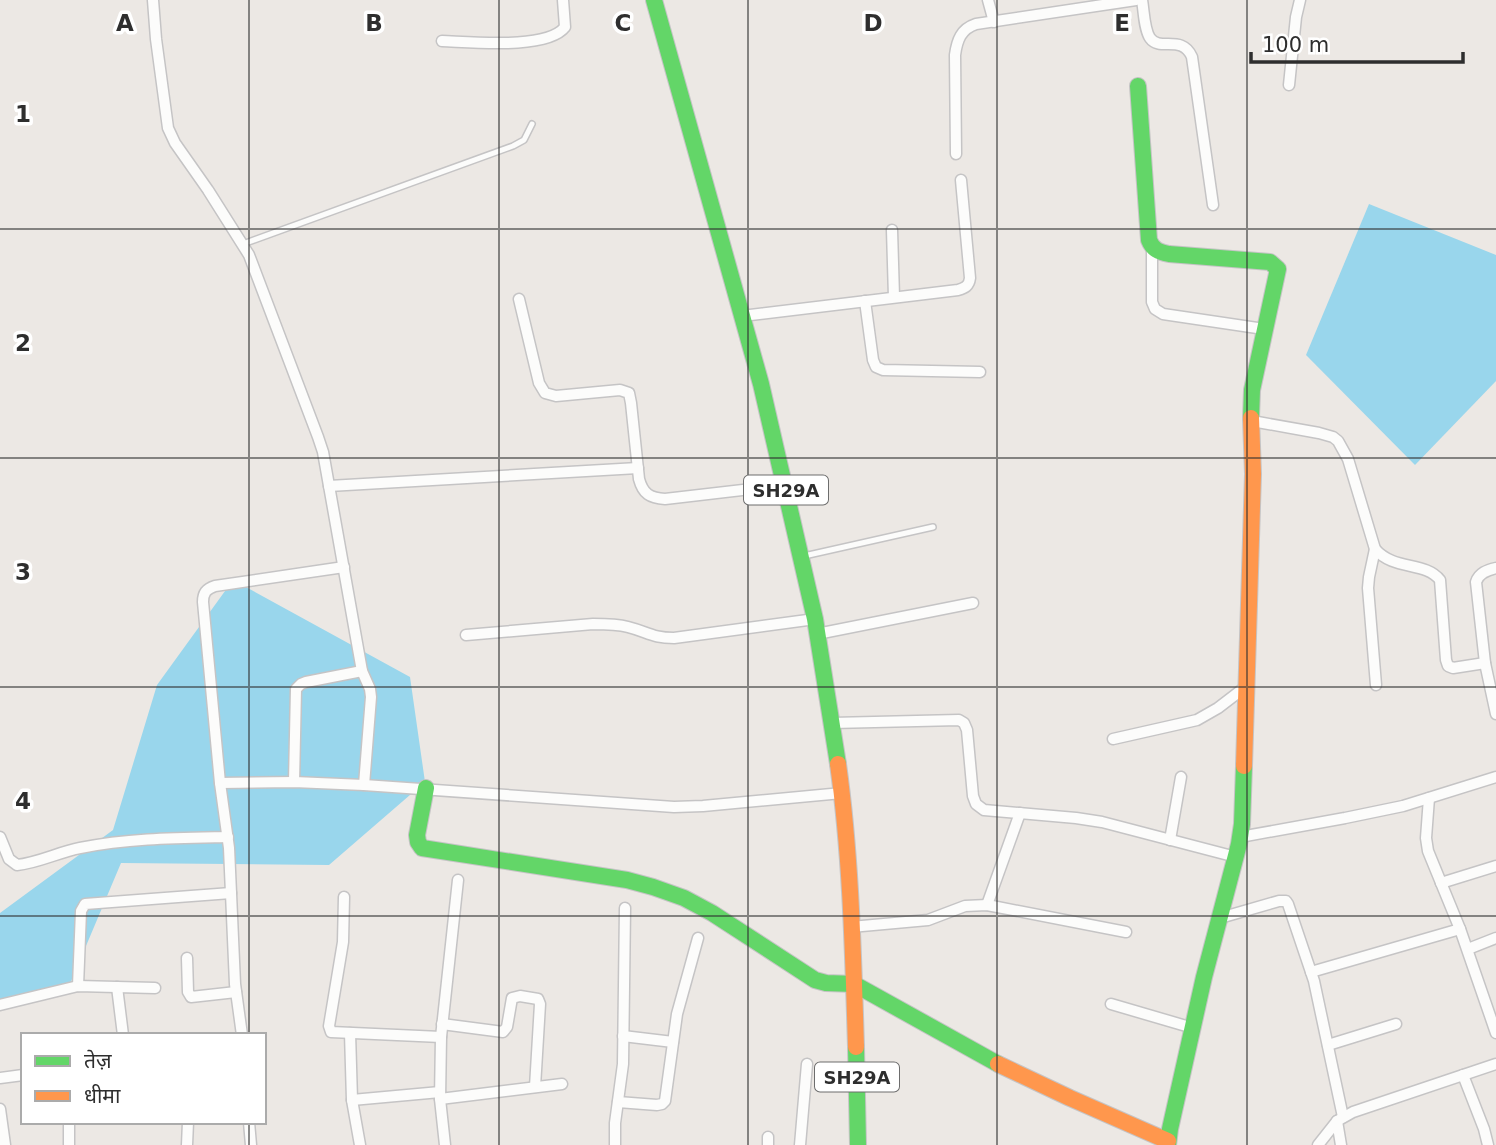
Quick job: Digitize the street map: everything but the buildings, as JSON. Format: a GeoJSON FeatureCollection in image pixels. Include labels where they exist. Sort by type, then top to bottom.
{"type":"FeatureCollection","features":[{"type":"Feature","properties":{"kind":"street"},"geometry":{"type":"LineString","coordinates":[[153,0],[168,128],[175,144],[200,178],[253,263],[323,452],[362,671],[371,697],[364,785]]}},
{"type":"Feature","properties":{"kind":"street"},"geometry":{"type":"LineString","coordinates":[[442,41],[530,42],[555,36],[565,27],[563,0]]}},
{"type":"Feature","properties":{"kind":"street","name":"SH29A"},"geometry":{"type":"LineString","coordinates":[[653,0],[761,384],[816,626],[842,793],[854,988],[858,1145]]}},
{"type":"Feature","properties":{"kind":"street"},"geometry":{"type":"LineString","coordinates":[[989,0],[994,22]]}},
{"type":"Feature","properties":{"kind":"street"},"geometry":{"type":"LineString","coordinates":[[956,154],[955,55],[961,34],[970,26],[1065,5],[1136,0]]}},
{"type":"Feature","properties":{"kind":"street"},"geometry":{"type":"LineString","coordinates":[[1142,0],[1151,40],[1154,43],[1186,47],[1192,57],[1213,205]]}},
{"type":"Feature","properties":{"kind":"street"},"geometry":{"type":"LineString","coordinates":[[1289,85],[1300,0]]}},
{"type":"Feature","properties":{"kind":"street"},"geometry":{"type":"LineString","coordinates":[[1138,86],[1149,240],[1152,248],[1153,306],[1163,314],[1265,329]]}},
{"type":"Feature","properties":{"kind":"street"},"geometry":{"type":"LineString","coordinates":[[742,316],[958,290],[968,285],[970,278],[961,180]]}},
{"type":"Feature","properties":{"kind":"street"},"geometry":{"type":"LineString","coordinates":[[892,230],[894,297]]}},
{"type":"Feature","properties":{"kind":"street"},"geometry":{"type":"LineString","coordinates":[[426,788],[417,835],[422,848],[627,880],[684,898],[712,912],[815,980],[854,988],[997,1063],[1168,1143],[1240,836],[1244,804],[1248,685],[1253,474],[1252,390],[1278,269],[1274,264],[1169,254],[1152,248]]}},
{"type":"Feature","properties":{"kind":"street"},"geometry":{"type":"LineString","coordinates":[[519,299],[539,383],[545,393],[556,396],[620,390],[629,393],[641,487],[650,497],[656,499],[785,485]]}},
{"type":"Feature","properties":{"kind":"street"},"geometry":{"type":"LineString","coordinates":[[865,300],[876,367],[883,370],[980,372]]}},
{"type":"Feature","properties":{"kind":"street"},"geometry":{"type":"LineString","coordinates":[[1252,421],[1319,433],[1338,441],[1348,459],[1375,549],[1388,560],[1427,571],[1438,576],[1440,580],[1448,666],[1453,668],[1485,663]]}},
{"type":"Feature","properties":{"kind":"street"},"geometry":{"type":"LineString","coordinates":[[329,486],[638,468]]}},
{"type":"Feature","properties":{"kind":"street"},"geometry":{"type":"LineString","coordinates":[[1375,549],[1368,588],[1376,685]]}},
{"type":"Feature","properties":{"kind":"street"},"geometry":{"type":"LineString","coordinates":[[242,1033],[236,992],[229,848],[202,602],[205,590],[215,586],[344,568]]}},
{"type":"Feature","properties":{"kind":"street"},"geometry":{"type":"LineString","coordinates":[[1496,568],[1482,573],[1476,582],[1482,644],[1496,714]]}},
{"type":"Feature","properties":{"kind":"street"},"geometry":{"type":"LineString","coordinates":[[466,635],[614,624],[658,637],[674,638],[816,626],[974,603]]}},
{"type":"Feature","properties":{"kind":"street"},"geometry":{"type":"LineString","coordinates":[[1482,644],[1496,640]]}},
{"type":"Feature","properties":{"kind":"street"},"geometry":{"type":"LineString","coordinates":[[294,782],[296,689],[306,682],[362,671]]}},
{"type":"Feature","properties":{"kind":"street"},"geometry":{"type":"LineString","coordinates":[[1113,739],[1197,720],[1248,685]]}},
{"type":"Feature","properties":{"kind":"street"},"geometry":{"type":"LineString","coordinates":[[832,723],[961,721],[967,730],[973,796],[976,804],[984,810],[1102,822],[1236,857]]}},
{"type":"Feature","properties":{"kind":"street"},"geometry":{"type":"LineString","coordinates":[[1170,840],[1181,777]]}},
{"type":"Feature","properties":{"kind":"street"},"geometry":{"type":"LineString","coordinates":[[1240,836],[1402,806],[1496,777]]}},
{"type":"Feature","properties":{"kind":"street"},"geometry":{"type":"LineString","coordinates":[[220,783],[294,782],[426,788],[674,807],[842,793]]}},
{"type":"Feature","properties":{"kind":"street"},"geometry":{"type":"LineString","coordinates":[[1429,798],[1426,844],[1468,950],[1496,1033]]}},
{"type":"Feature","properties":{"kind":"street"},"geometry":{"type":"LineString","coordinates":[[987,905],[1020,813]]}},
{"type":"Feature","properties":{"kind":"street"},"geometry":{"type":"LineString","coordinates":[[0,837],[9,859],[17,865],[60,852],[152,838],[229,848]]}},
{"type":"Feature","properties":{"kind":"street"},"geometry":{"type":"LineString","coordinates":[[1441,883],[1496,866]]}},
{"type":"Feature","properties":{"kind":"street"},"geometry":{"type":"LineString","coordinates":[[445,1145],[440,1095],[441,1037],[458,880]]}},
{"type":"Feature","properties":{"kind":"street"},"geometry":{"type":"LineString","coordinates":[[78,986],[81,911],[85,904],[231,893]]}},
{"type":"Feature","properties":{"kind":"street"},"geometry":{"type":"LineString","coordinates":[[344,897],[343,942],[329,1026],[332,1032],[441,1037]]}},
{"type":"Feature","properties":{"kind":"street"},"geometry":{"type":"LineString","coordinates":[[1220,918],[1279,901],[1286,901],[1291,910],[1311,972],[1328,1045],[1340,1119],[1341,1145]]}},
{"type":"Feature","properties":{"kind":"street"},"geometry":{"type":"LineString","coordinates":[[851,927],[928,920],[965,906],[987,905],[1126,932]]}},
{"type":"Feature","properties":{"kind":"street"},"geometry":{"type":"LineString","coordinates":[[615,1145],[615,1123],[623,1064],[625,908]]}},
{"type":"Feature","properties":{"kind":"street"},"geometry":{"type":"LineString","coordinates":[[1311,972],[1460,929]]}},
{"type":"Feature","properties":{"kind":"street"},"geometry":{"type":"LineString","coordinates":[[618,1102],[657,1105],[664,1103],[677,1014],[698,937]]}},
{"type":"Feature","properties":{"kind":"street"},"geometry":{"type":"LineString","coordinates":[[1468,950],[1496,938]]}},
{"type":"Feature","properties":{"kind":"street"},"geometry":{"type":"LineString","coordinates":[[187,958],[188,992],[191,997],[236,992]]}},
{"type":"Feature","properties":{"kind":"street"},"geometry":{"type":"LineString","coordinates":[[0,1005],[78,986],[155,988]]}},
{"type":"Feature","properties":{"kind":"street"},"geometry":{"type":"LineString","coordinates":[[117,987],[122,1033]]}},
{"type":"Feature","properties":{"kind":"street"},"geometry":{"type":"LineString","coordinates":[[442,1024],[503,1032],[507,1027],[512,998],[517,995],[538,999],[540,1004],[534,1087]]}},
{"type":"Feature","properties":{"kind":"street"},"geometry":{"type":"LineString","coordinates":[[1111,1004],[1193,1028]]}},
{"type":"Feature","properties":{"kind":"street"},"geometry":{"type":"LineString","coordinates":[[1328,1045],[1396,1024]]}},
{"type":"Feature","properties":{"kind":"street"},"geometry":{"type":"LineString","coordinates":[[350,1033],[352,1100],[360,1145]]}},
{"type":"Feature","properties":{"kind":"street"},"geometry":{"type":"LineString","coordinates":[[623,1036],[673,1042]]}},
{"type":"Feature","properties":{"kind":"street"},"geometry":{"type":"LineString","coordinates":[[800,1145],[807,1064]]}},
{"type":"Feature","properties":{"kind":"street"},"geometry":{"type":"LineString","coordinates":[[1318,1145],[1340,1119],[1353,1112],[1496,1064]]}},
{"type":"Feature","properties":{"kind":"street"},"geometry":{"type":"LineString","coordinates":[[0,1078],[21,1075]]}},
{"type":"Feature","properties":{"kind":"street"},"geometry":{"type":"LineString","coordinates":[[1463,1076],[1488,1145]]}},
{"type":"Feature","properties":{"kind":"street"},"geometry":{"type":"LineString","coordinates":[[352,1100],[562,1084]]}},
{"type":"Feature","properties":{"kind":"street"},"geometry":{"type":"LineString","coordinates":[[0,1109],[5,1145]]}},
{"type":"Feature","properties":{"kind":"street"},"geometry":{"type":"LineString","coordinates":[[69,1124],[69,1145]]}},
{"type":"Feature","properties":{"kind":"street"},"geometry":{"type":"LineString","coordinates":[[187,1145],[188,1124]]}},
{"type":"Feature","properties":{"kind":"street"},"geometry":{"type":"LineString","coordinates":[[249,1124],[251,1145]]}},
{"type":"Feature","properties":{"kind":"lane"},"geometry":{"type":"LineString","coordinates":[[243,244],[513,146],[524,140],[532,124]]}},
{"type":"Feature","properties":{"kind":"lane"},"geometry":{"type":"LineString","coordinates":[[801,556],[933,527]]}},
{"type":"Feature","properties":{"kind":"water"},"geometry":{"type":"Polygon","coordinates":[[[1369,204],[1496,255],[1496,381],[1415,465],[1306,355],[1369,204]]]}},
{"type":"Feature","properties":{"kind":"water"},"geometry":{"type":"Polygon","coordinates":[[[233,580],[410,677],[425,782],[329,865],[121,863],[67,991],[0,1005],[0,913],[113,830],[157,685],[233,580]]]}},
{"type":"Feature","properties":{"kind":"traffic: fast"},"geometry":{"type":"LineString","coordinates":[[654,0],[761,384],[815,619],[838,764]]}},
{"type":"Feature","properties":{"kind":"traffic: fast"},"geometry":{"type":"LineString","coordinates":[[1138,86],[1149,240],[1152,246],[1169,254],[1270,262],[1278,269],[1252,390],[1251,418]]}},
{"type":"Feature","properties":{"kind":"traffic: fast"},"geometry":{"type":"LineString","coordinates":[[1168,1145],[1204,977],[1239,844],[1244,766]]}},
{"type":"Feature","properties":{"kind":"traffic: fast"},"geometry":{"type":"LineString","coordinates":[[426,788],[417,835],[422,848],[627,880],[684,898],[712,913],[815,980],[854,984],[998,1064]]}},
{"type":"Feature","properties":{"kind":"traffic: fast"},"geometry":{"type":"LineString","coordinates":[[856,1047],[858,1145]]}},
{"type":"Feature","properties":{"kind":"traffic: slow"},"geometry":{"type":"LineString","coordinates":[[1244,766],[1253,474],[1251,418]]}},
{"type":"Feature","properties":{"kind":"traffic: slow"},"geometry":{"type":"LineString","coordinates":[[838,764],[849,869],[856,1047]]}},
{"type":"Feature","properties":{"kind":"traffic: slow"},"geometry":{"type":"LineString","coordinates":[[998,1064],[1168,1141]]}}]}
